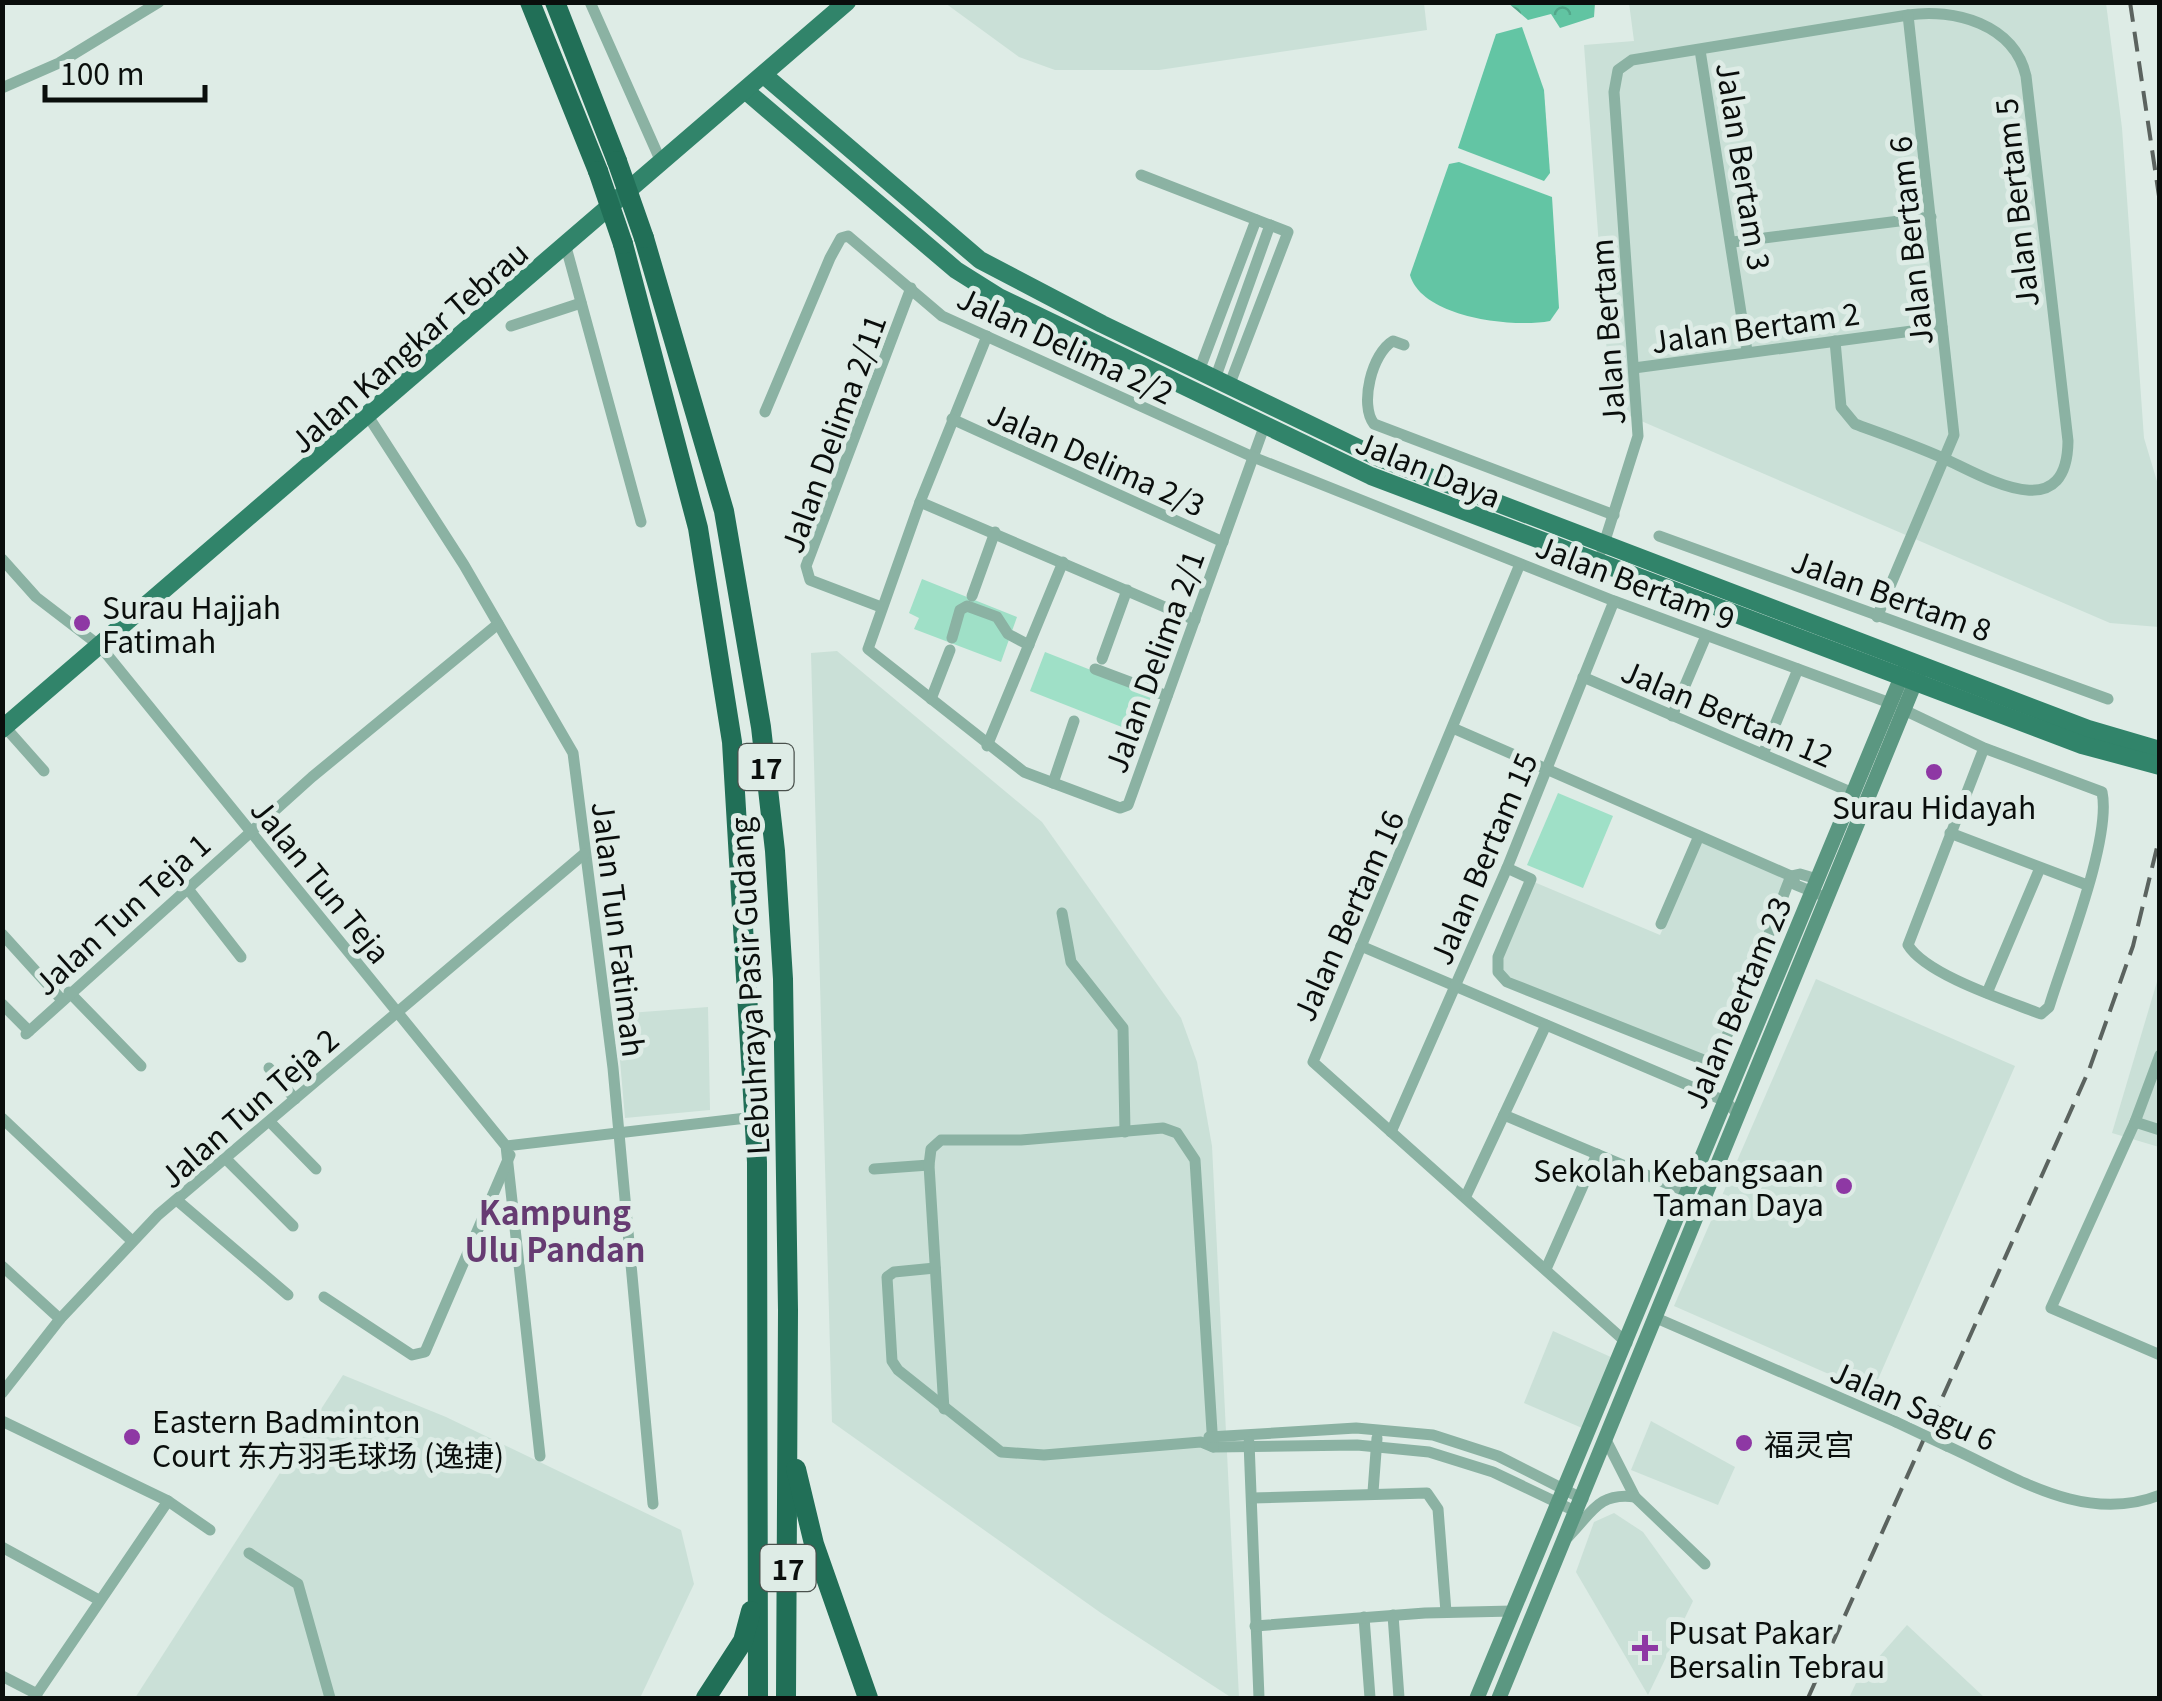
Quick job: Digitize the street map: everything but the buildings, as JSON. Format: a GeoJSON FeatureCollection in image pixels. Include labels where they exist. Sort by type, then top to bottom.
{"type":"FeatureCollection","features":[{"type":"Feature","properties":{"kind":"highway","name":"Lebuhraya Pasir Gudang"},"geometry":{"type":"LineString","coordinates":[[530,2],[608,166]]}},
{"type":"Feature","properties":{"kind":"highway","name":"Lebuhraya Pasir Gudang"},"geometry":{"type":"LineString","coordinates":[[554,2],[724,511],[761,727],[783,979],[790,1437],[786,1698]]}},
{"type":"Feature","properties":{"kind":"highway","name":"Lebuhraya Pasir Gudang"},"geometry":{"type":"LineString","coordinates":[[634,241],[698,528],[717,637],[739,816],[756,1117],[758,1698]]}},
{"type":"Feature","properties":{"kind":"highway"},"geometry":{"type":"LineString","coordinates":[[790,1437],[814,1544],[868,1698]]}},
{"type":"Feature","properties":{"kind":"highway"},"geometry":{"type":"LineString","coordinates":[[706,1698],[743,1640],[758,1585]]}},
{"type":"Feature","properties":{"kind":"main road","name":"Jalan Kangkar Tebrau"},"geometry":{"type":"LineString","coordinates":[[4,728],[847,2]]}},
{"type":"Feature","properties":{"kind":"main road"},"geometry":{"type":"LineString","coordinates":[[789,99],[784,70],[793,50]]}},
{"type":"Feature","properties":{"kind":"main road","name":"Jalan Daya"},"geometry":{"type":"LineString","coordinates":[[764,75],[940,228],[1010,278],[1377,457],[1600,555]]}},
{"type":"Feature","properties":{"kind":"main road","name":"Jalan Daya"},"geometry":{"type":"LineString","coordinates":[[746,91],[965,276],[999,297],[1264,427],[1371,476],[1600,555],[2129,750],[2160,766]]}},
{"type":"Feature","properties":{"kind":"main road"},"geometry":{"type":"LineString","coordinates":[[709,124],[739,112],[772,114]]}},
{"type":"Feature","properties":{"kind":"main road"},"geometry":{"type":"LineString","coordinates":[[914,234],[883,202],[883,193],[940,228]]}},
{"type":"Feature","properties":{"kind":"main road","name":"Jalan Daya"},"geometry":{"type":"LineString","coordinates":[[2129,750],[2160,750]]}},
{"type":"Feature","properties":{"kind":"street"},"geometry":{"type":"LineString","coordinates":[[2,88],[59,63],[159,2]]}},
{"type":"Feature","properties":{"kind":"street"},"geometry":{"type":"LineString","coordinates":[[590,2],[662,164]]}},
{"type":"Feature","properties":{"kind":"street","name":"Jalan Bertam 5"},"geometry":{"type":"LineString","coordinates":[[1614,92],[1618,70],[1624,63],[1908,16],[1946,12],[1964,16],[2014,48],[2023,64],[2068,441],[2068,457],[2054,481],[2025,492],[1992,484],[1946,460],[1848,420],[1840,407],[1835,341]]}},
{"type":"Feature","properties":{"kind":"street","name":"Jalan Bertam 6"},"geometry":{"type":"LineString","coordinates":[[1878,616],[1946,460],[1954,421],[1908,16]]}},
{"type":"Feature","properties":{"kind":"street","name":"Jalan Bertam 3"},"geometry":{"type":"LineString","coordinates":[[1700,50],[1748,351]]}},
{"type":"Feature","properties":{"kind":"street","name":"Jalan Bertam"},"geometry":{"type":"LineString","coordinates":[[1600,555],[1638,440],[1614,92]]}},
{"type":"Feature","properties":{"kind":"street"},"geometry":{"type":"LineString","coordinates":[[1141,175],[1288,232],[1214,378]]}},
{"type":"Feature","properties":{"kind":"street"},"geometry":{"type":"LineString","coordinates":[[1733,242],[1931,217]]}},
{"type":"Feature","properties":{"kind":"street"},"geometry":{"type":"LineString","coordinates":[[1214,378],[1256,220]]}},
{"type":"Feature","properties":{"kind":"street"},"geometry":{"type":"LineString","coordinates":[[1214,378],[1270,225]]}},
{"type":"Feature","properties":{"kind":"street","name":"Jalan Delima 2/2"},"geometry":{"type":"LineString","coordinates":[[765,412],[830,258],[842,238],[848,236],[942,316],[1253,458]]}},
{"type":"Feature","properties":{"kind":"street"},"geometry":{"type":"LineString","coordinates":[[566,247],[641,522]]}},
{"type":"Feature","properties":{"kind":"street","name":"Jalan Delima 2/11"},"geometry":{"type":"LineString","coordinates":[[881,607],[810,580],[806,566],[911,288]]}},
{"type":"Feature","properties":{"kind":"street"},"geometry":{"type":"LineString","coordinates":[[511,326],[581,302]]}},
{"type":"Feature","properties":{"kind":"street","name":"Jalan Bertam 2"},"geometry":{"type":"LineString","coordinates":[[1634,368],[1942,327]]}},
{"type":"Feature","properties":{"kind":"street"},"geometry":{"type":"LineString","coordinates":[[881,607],[987,336]]}},
{"type":"Feature","properties":{"kind":"street"},"geometry":{"type":"LineString","coordinates":[[1404,345],[1392,341],[1384,348],[1366,399],[1374,424],[1614,515]]}},
{"type":"Feature","properties":{"kind":"street","name":"Jalan Tun Fatimah"},"geometry":{"type":"LineString","coordinates":[[368,416],[573,753],[618,1134],[653,1504]]}},
{"type":"Feature","properties":{"kind":"street","name":"Jalan Delima 2/3"},"geometry":{"type":"LineString","coordinates":[[952,419],[1223,542]]}},
{"type":"Feature","properties":{"kind":"street","name":"Jalan Delima 2/1"},"geometry":{"type":"LineString","coordinates":[[881,607],[868,649],[1024,772],[1124,808],[1264,427]]}},
{"type":"Feature","properties":{"kind":"street","name":"Jalan Bertam 9"},"geometry":{"type":"LineString","coordinates":[[1253,458],[1614,602],[1897,706],[1984,748],[2102,792],[2103,817],[2086,885]]}},
{"type":"Feature","properties":{"kind":"street"},"geometry":{"type":"LineString","coordinates":[[920,502],[1195,620]]}},
{"type":"Feature","properties":{"kind":"street"},"geometry":{"type":"LineString","coordinates":[[972,596],[995,532]]}},
{"type":"Feature","properties":{"kind":"street","name":"Jalan Bertam 8"},"geometry":{"type":"LineString","coordinates":[[1659,536],[2108,699]]}},
{"type":"Feature","properties":{"kind":"street"},"geometry":{"type":"LineString","coordinates":[[987,746],[1063,562]]}},
{"type":"Feature","properties":{"kind":"street","name":"Jalan Tun Teja"},"geometry":{"type":"LineString","coordinates":[[4,563],[36,598],[100,646],[508,1150]]}},
{"type":"Feature","properties":{"kind":"street","name":"Jalan Bertam 16"},"geometry":{"type":"LineString","coordinates":[[1520,564],[1313,1062],[1627,1344]]}},
{"type":"Feature","properties":{"kind":"street"},"geometry":{"type":"LineString","coordinates":[[1128,590],[1098,664],[1167,696]]}},
{"type":"Feature","properties":{"kind":"street","name":"Jalan Bertam 15"},"geometry":{"type":"LineString","coordinates":[[1391,1132],[1507,868],[1614,602]]}},
{"type":"Feature","properties":{"kind":"street"},"geometry":{"type":"LineString","coordinates":[[931,699],[965,605],[997,617],[1008,634],[1028,644]]}},
{"type":"Feature","properties":{"kind":"street","name":"Jalan Tun Teja 1"},"geometry":{"type":"LineString","coordinates":[[2,1004],[27,1032],[250,831],[498,624]]}},
{"type":"Feature","properties":{"kind":"street"},"geometry":{"type":"LineString","coordinates":[[1672,716],[1706,636]]}},
{"type":"Feature","properties":{"kind":"street"},"geometry":{"type":"LineString","coordinates":[[1763,754],[1798,669]]}},
{"type":"Feature","properties":{"kind":"street","name":"Jalan Bertam 23"},"geometry":{"type":"LineString","coordinates":[[1500,1698],[1606,1440],[1731,1107],[1912,670]]}},
{"type":"Feature","properties":{"kind":"street","name":"Jalan Bertam 12"},"geometry":{"type":"LineString","coordinates":[[1583,677],[1853,794]]}},
{"type":"Feature","properties":{"kind":"street","name":"Jalan Bertam 23"},"geometry":{"type":"LineString","coordinates":[[1818,890],[1853,794],[1897,706]]}},
{"type":"Feature","properties":{"kind":"street"},"geometry":{"type":"LineString","coordinates":[[1053,782],[1074,721]]}},
{"type":"Feature","properties":{"kind":"street"},"geometry":{"type":"LineString","coordinates":[[4,728],[44,771]]}},
{"type":"Feature","properties":{"kind":"street"},"geometry":{"type":"LineString","coordinates":[[1454,729],[1791,876],[1796,885],[1818,890]]}},
{"type":"Feature","properties":{"kind":"street"},"geometry":{"type":"LineString","coordinates":[[1950,834],[2086,885],[2049,1007],[2041,1014],[1987,993],[1918,958],[1908,939],[1984,748]]}},
{"type":"Feature","properties":{"kind":"street"},"geometry":{"type":"LineString","coordinates":[[1661,924],[1700,836]]}},
{"type":"Feature","properties":{"kind":"street","name":"Jalan Tun Teja 2"},"geometry":{"type":"LineString","coordinates":[[2,1393],[60,1319],[131,1240],[584,854]]}},
{"type":"Feature","properties":{"kind":"street"},"geometry":{"type":"LineString","coordinates":[[1507,868],[1531,878],[1498,957],[1498,972],[1507,982],[1685,1056],[1709,1062],[1716,1058],[1734,1018],[1791,876]]}},
{"type":"Feature","properties":{"kind":"street"},"geometry":{"type":"LineString","coordinates":[[1987,993],[2040,868]]}},
{"type":"Feature","properties":{"kind":"street"},"geometry":{"type":"LineString","coordinates":[[188,889],[241,957]]}},
{"type":"Feature","properties":{"kind":"street"},"geometry":{"type":"LineString","coordinates":[[1062,914],[1071,962],[1123,1028],[1125,1132]]}},
{"type":"Feature","properties":{"kind":"street"},"geometry":{"type":"LineString","coordinates":[[2,934],[141,1066]]}},
{"type":"Feature","properties":{"kind":"street"},"geometry":{"type":"LineString","coordinates":[[1361,946],[1675,1079],[1731,1107]]}},
{"type":"Feature","properties":{"kind":"street"},"geometry":{"type":"LineString","coordinates":[[1466,1196],[1546,1025]]}},
{"type":"Feature","properties":{"kind":"street"},"geometry":{"type":"LineString","coordinates":[[1675,1079],[1685,1056]]}},
{"type":"Feature","properties":{"kind":"street"},"geometry":{"type":"LineString","coordinates":[[2160,1056],[2135,1122],[2051,1308],[2160,1355]]}},
{"type":"Feature","properties":{"kind":"street"},"geometry":{"type":"LineString","coordinates":[[269,1068],[295,1099]]}},
{"type":"Feature","properties":{"kind":"street","name":"Jalan Bertam 23"},"geometry":{"type":"LineString","coordinates":[[1477,1695],[1559,1495],[1627,1344],[1687,1192],[1731,1107]]}},
{"type":"Feature","properties":{"kind":"street"},"geometry":{"type":"LineString","coordinates":[[1504,1115],[1687,1192]]}},
{"type":"Feature","properties":{"kind":"street"},"geometry":{"type":"LineString","coordinates":[[508,1150],[756,1117]]}},
{"type":"Feature","properties":{"kind":"street"},"geometry":{"type":"LineString","coordinates":[[2,1118],[131,1240]]}},
{"type":"Feature","properties":{"kind":"street"},"geometry":{"type":"LineString","coordinates":[[270,1122],[316,1169]]}},
{"type":"Feature","properties":{"kind":"street"},"geometry":{"type":"LineString","coordinates":[[2135,1122],[2160,1130]]}},
{"type":"Feature","properties":{"kind":"street"},"geometry":{"type":"LineString","coordinates":[[944,1409],[929,1165],[932,1150],[941,1140],[1163,1128],[1176,1133],[1196,1160],[1209,1441]]}},
{"type":"Feature","properties":{"kind":"street"},"geometry":{"type":"LineString","coordinates":[[324,1297],[412,1354],[425,1352],[508,1150]]}},
{"type":"Feature","properties":{"kind":"street"},"geometry":{"type":"LineString","coordinates":[[508,1150],[540,1456]]}},
{"type":"Feature","properties":{"kind":"street"},"geometry":{"type":"LineString","coordinates":[[1546,1269],[1597,1154]]}},
{"type":"Feature","properties":{"kind":"street"},"geometry":{"type":"LineString","coordinates":[[227,1160],[293,1226]]}},
{"type":"Feature","properties":{"kind":"street"},"geometry":{"type":"LineString","coordinates":[[874,1169],[929,1165]]}},
{"type":"Feature","properties":{"kind":"street"},"geometry":{"type":"LineString","coordinates":[[179,1202],[288,1295]]}},
{"type":"Feature","properties":{"kind":"street"},"geometry":{"type":"LineString","coordinates":[[2,1266],[60,1319]]}},
{"type":"Feature","properties":{"kind":"street"},"geometry":{"type":"LineString","coordinates":[[935,1268],[889,1274],[892,1360],[898,1370],[944,1409],[1001,1452],[1044,1455],[1209,1441],[1249,1432],[1379,1429],[1456,1440],[1498,1456],[1580,1506]]}},
{"type":"Feature","properties":{"kind":"street","name":"Jalan Sagu 6"},"geometry":{"type":"LineString","coordinates":[[1654,1317],[1896,1422],[2040,1490],[2081,1503],[2124,1504],[2160,1495]]}},
{"type":"Feature","properties":{"kind":"street"},"geometry":{"type":"LineString","coordinates":[[2,1421],[168,1501],[210,1530]]}},
{"type":"Feature","properties":{"kind":"street"},"geometry":{"type":"LineString","coordinates":[[1373,1492],[1379,1429]]}},
{"type":"Feature","properties":{"kind":"street"},"geometry":{"type":"LineString","coordinates":[[1249,1432],[1259,1698]]}},
{"type":"Feature","properties":{"kind":"street"},"geometry":{"type":"LineString","coordinates":[[1606,1440],[1636,1496],[1705,1564]]}},
{"type":"Feature","properties":{"kind":"street"},"geometry":{"type":"LineString","coordinates":[[1209,1441],[1250,1447],[1376,1446],[1462,1461],[1559,1495]]}},
{"type":"Feature","properties":{"kind":"street"},"geometry":{"type":"LineString","coordinates":[[1252,1498],[1427,1492],[1434,1500],[1446,1612]]}},
{"type":"Feature","properties":{"kind":"street"},"geometry":{"type":"LineString","coordinates":[[1567,1538],[1605,1498],[1614,1494],[1636,1496]]}},
{"type":"Feature","properties":{"kind":"street"},"geometry":{"type":"LineString","coordinates":[[2,1676],[35,1696],[168,1501]]}},
{"type":"Feature","properties":{"kind":"street"},"geometry":{"type":"LineString","coordinates":[[2,1548],[99,1600]]}},
{"type":"Feature","properties":{"kind":"street"},"geometry":{"type":"LineString","coordinates":[[249,1553],[298,1584],[330,1698]]}},
{"type":"Feature","properties":{"kind":"street"},"geometry":{"type":"LineString","coordinates":[[1254,1626],[1513,1611]]}},
{"type":"Feature","properties":{"kind":"street"},"geometry":{"type":"LineString","coordinates":[[1393,1615],[1399,1698]]}},
{"type":"Feature","properties":{"kind":"street"},"geometry":{"type":"LineString","coordinates":[[1364,1617],[1370,1698]]}},
{"type":"Feature","properties":{"kind":"shaded area"},"geometry":{"type":"Polygon","coordinates":[[[945,3],[1424,3],[1427,30],[1159,70],[1055,70],[1019,57],[945,3]]]}},
{"type":"Feature","properties":{"kind":"shaded area"},"geometry":{"type":"Polygon","coordinates":[[[1629,3],[2106,3],[2122,128],[2144,438],[2159,488],[2159,627],[2110,623],[1611,408],[1584,45],[1634,41],[1629,3]]]}},
{"type":"Feature","properties":{"kind":"shaded area"},"geometry":{"type":"Polygon","coordinates":[[[1522,27],[1544,90],[1550,173],[1544,181],[1458,148],[1496,34],[1522,27]]]}},
{"type":"Feature","properties":{"kind":"shaded area"},"geometry":{"type":"Polygon","coordinates":[[[1459,162],[1552,197],[1559,308],[1550,321],[1514,323],[1471,317],[1432,301],[1418,290],[1410,275],[1449,164],[1459,162]]]}},
{"type":"Feature","properties":{"kind":"shaded area"},"geometry":{"type":"Polygon","coordinates":[[[922,579],[1017,617],[1001,662],[914,629],[919,618],[909,613],[922,579]]]}},
{"type":"Feature","properties":{"kind":"shaded area"},"geometry":{"type":"Polygon","coordinates":[[[837,651],[1042,822],[1181,1018],[1197,1062],[1212,1146],[1239,1698],[1232,1698],[1101,1613],[832,1422],[811,653],[837,651]]]}},
{"type":"Feature","properties":{"kind":"shaded area"},"geometry":{"type":"Polygon","coordinates":[[[1045,652],[1152,694],[1137,733],[1030,691],[1045,652]]]}},
{"type":"Feature","properties":{"kind":"shaded area"},"geometry":{"type":"Polygon","coordinates":[[[1558,793],[1613,816],[1583,888],[1527,865],[1558,793]]]}},
{"type":"Feature","properties":{"kind":"shaded area"},"geometry":{"type":"Polygon","coordinates":[[[1702,842],[1786,878],[1712,1056],[1707,1058],[1510,979],[1502,971],[1502,957],[1534,882],[1660,935],[1702,842]]]}},
{"type":"Feature","properties":{"kind":"shaded area"},"geometry":{"type":"Polygon","coordinates":[[[2159,975],[2159,1147],[2112,1133],[2159,975]]]}},
{"type":"Feature","properties":{"kind":"shaded area","name":"Sekolah Kebangsaan Taman Daya"},"geometry":{"type":"Polygon","coordinates":[[[1816,979],[2015,1066],[1872,1393],[1674,1306],[1816,979]]]}},
{"type":"Feature","properties":{"kind":"shaded area"},"geometry":{"type":"Polygon","coordinates":[[[708,1007],[710,1110],[625,1118],[616,1014],[708,1007]]]}},
{"type":"Feature","properties":{"kind":"shaded area"},"geometry":{"type":"Polygon","coordinates":[[[1553,1331],[1613,1358],[1582,1428],[1524,1403],[1553,1331]]]}},
{"type":"Feature","properties":{"kind":"shaded area"},"geometry":{"type":"Polygon","coordinates":[[[343,1375],[446,1417],[681,1530],[694,1584],[640,1698],[135,1698],[343,1375]]]}},
{"type":"Feature","properties":{"kind":"shaded area"},"geometry":{"type":"Polygon","coordinates":[[[1651,1421],[1735,1467],[1718,1505],[1631,1470],[1651,1421]]]}},
{"type":"Feature","properties":{"kind":"shaded area","name":"Pusat Pakar Bersalin Tebrau"},"geometry":{"type":"Polygon","coordinates":[[[1614,1513],[1643,1532],[1693,1601],[1648,1695],[1576,1572],[1594,1522],[1614,1513]]]}},
{"type":"Feature","properties":{"kind":"shaded area"},"geometry":{"type":"Polygon","coordinates":[[[1907,1625],[1985,1698],[1849,1698],[1856,1683],[1907,1625]]]}},
{"type":"Feature","properties":{"kind":"green space"},"geometry":{"type":"Polygon","coordinates":[[[1508,3],[1595,3],[1594,17],[1560,28],[1551,14],[1528,20],[1508,3]]]}},
{"type":"Feature","properties":{"kind":"railway"},"geometry":{"type":"LineString","coordinates":[[2130,2],[2160,203]]}},
{"type":"Feature","properties":{"kind":"railway"},"geometry":{"type":"LineString","coordinates":[[1808,1698],[2089,1070],[2133,946],[2160,835]]}},
{"type":"Feature","properties":{"kind":"place","name":"Surau Hajjah Fatimah"},"geometry":{"type":"Point","coordinates":[82,623]}},
{"type":"Feature","properties":{"kind":"place","name":"Surau Hidayah"},"geometry":{"type":"Point","coordinates":[1934,772]}},
{"type":"Feature","properties":{"kind":"place","name":"Sekolah Kebangsaan Taman Daya"},"geometry":{"type":"Point","coordinates":[1844,1186]}},
{"type":"Feature","properties":{"kind":"place","name":"Eastern Badminton Court 东方羽毛球场 (逸捷)"},"geometry":{"type":"Point","coordinates":[132,1437]}},
{"type":"Feature","properties":{"kind":"place","name":"福灵宫"},"geometry":{"type":"Point","coordinates":[1744,1443]}},
{"type":"Feature","properties":{"kind":"place","name":"Pusat Pakar Bersalin Tebrau"},"geometry":{"type":"Point","coordinates":[1645,1648]}},
{"type":"Feature","properties":{"kind":"district","name":"Kampung Ulu Pandan"},"geometry":{"type":"Point","coordinates":[555,1230]}}]}
